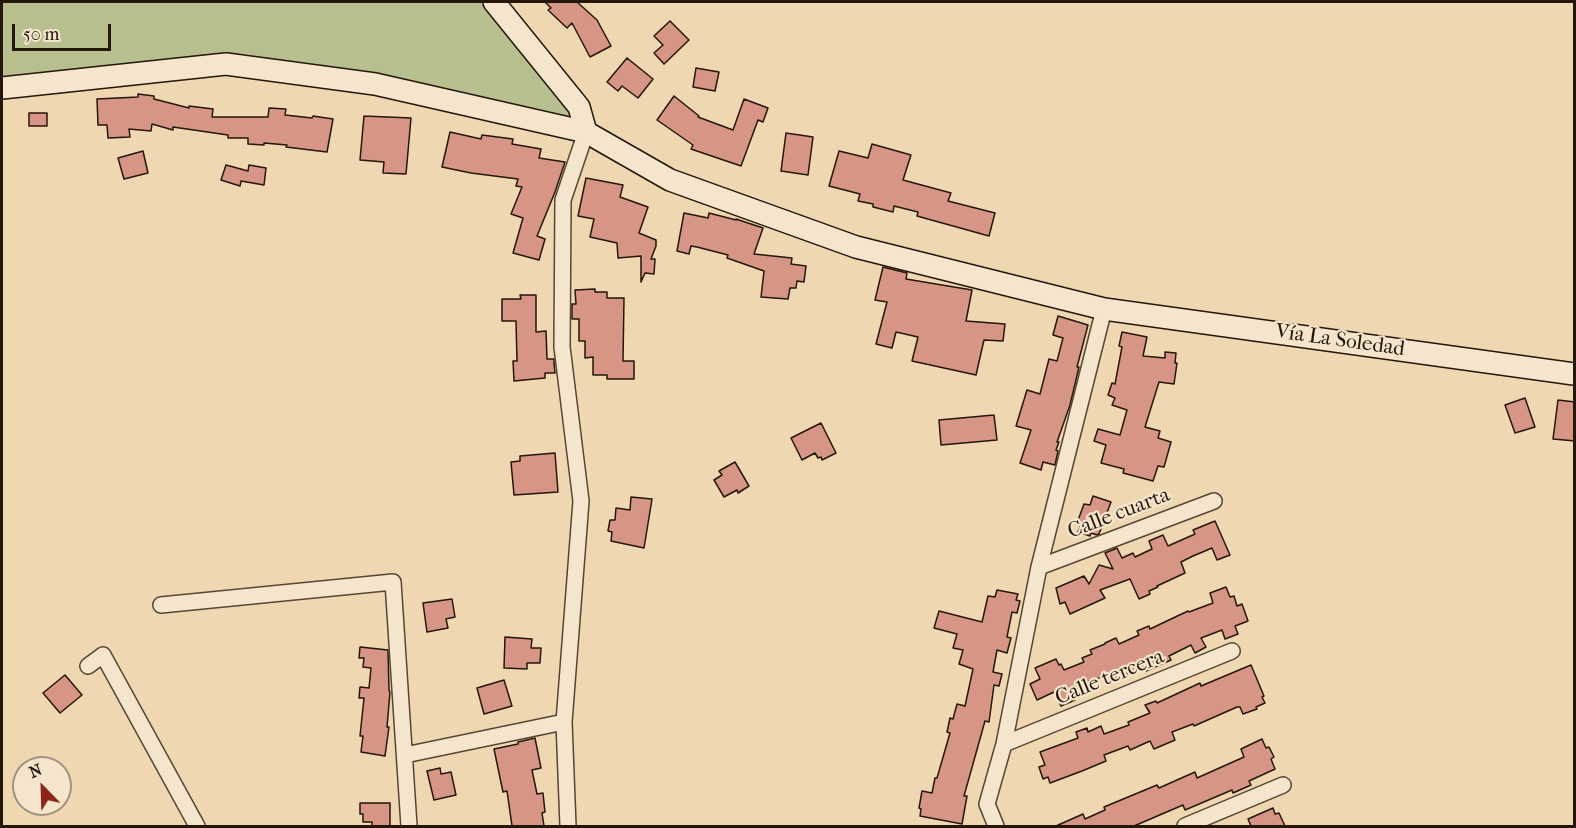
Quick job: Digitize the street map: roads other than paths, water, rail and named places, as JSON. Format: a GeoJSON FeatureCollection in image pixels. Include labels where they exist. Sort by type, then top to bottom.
{"type":"FeatureCollection","features":[{"type":"Feature","properties":{"kind":"street"},"geometry":{"type":"LineString","coordinates":[[494,2],[579,107],[586,132],[563,200],[562,347],[580,501],[564,722],[568,826]]}},
{"type":"Feature","properties":{"kind":"street","name":"Vía La Soledad"},"geometry":{"type":"LineString","coordinates":[[2,88],[226,64],[375,84],[586,132],[670,180],[856,247],[1104,309],[1575,375]]}},
{"type":"Feature","properties":{"kind":"street"},"geometry":{"type":"LineString","coordinates":[[996,826],[987,804],[1004,744],[1039,567],[1104,309]]}},
{"type":"Feature","properties":{"kind":"street","name":"Calle cuarta"},"geometry":{"type":"LineString","coordinates":[[1039,567],[1214,501]]}},
{"type":"Feature","properties":{"kind":"street"},"geometry":{"type":"LineString","coordinates":[[161,605],[393,582],[410,826]]}},
{"type":"Feature","properties":{"kind":"street","name":"Calle tercera"},"geometry":{"type":"LineString","coordinates":[[1004,744],[1232,651]]}},
{"type":"Feature","properties":{"kind":"street"},"geometry":{"type":"LineString","coordinates":[[88,666],[103,655],[197,826]]}},
{"type":"Feature","properties":{"kind":"street"},"geometry":{"type":"LineString","coordinates":[[405,754],[564,722]]}},
{"type":"Feature","properties":{"kind":"street"},"geometry":{"type":"LineString","coordinates":[[1185,826],[1283,785]]}}]}
